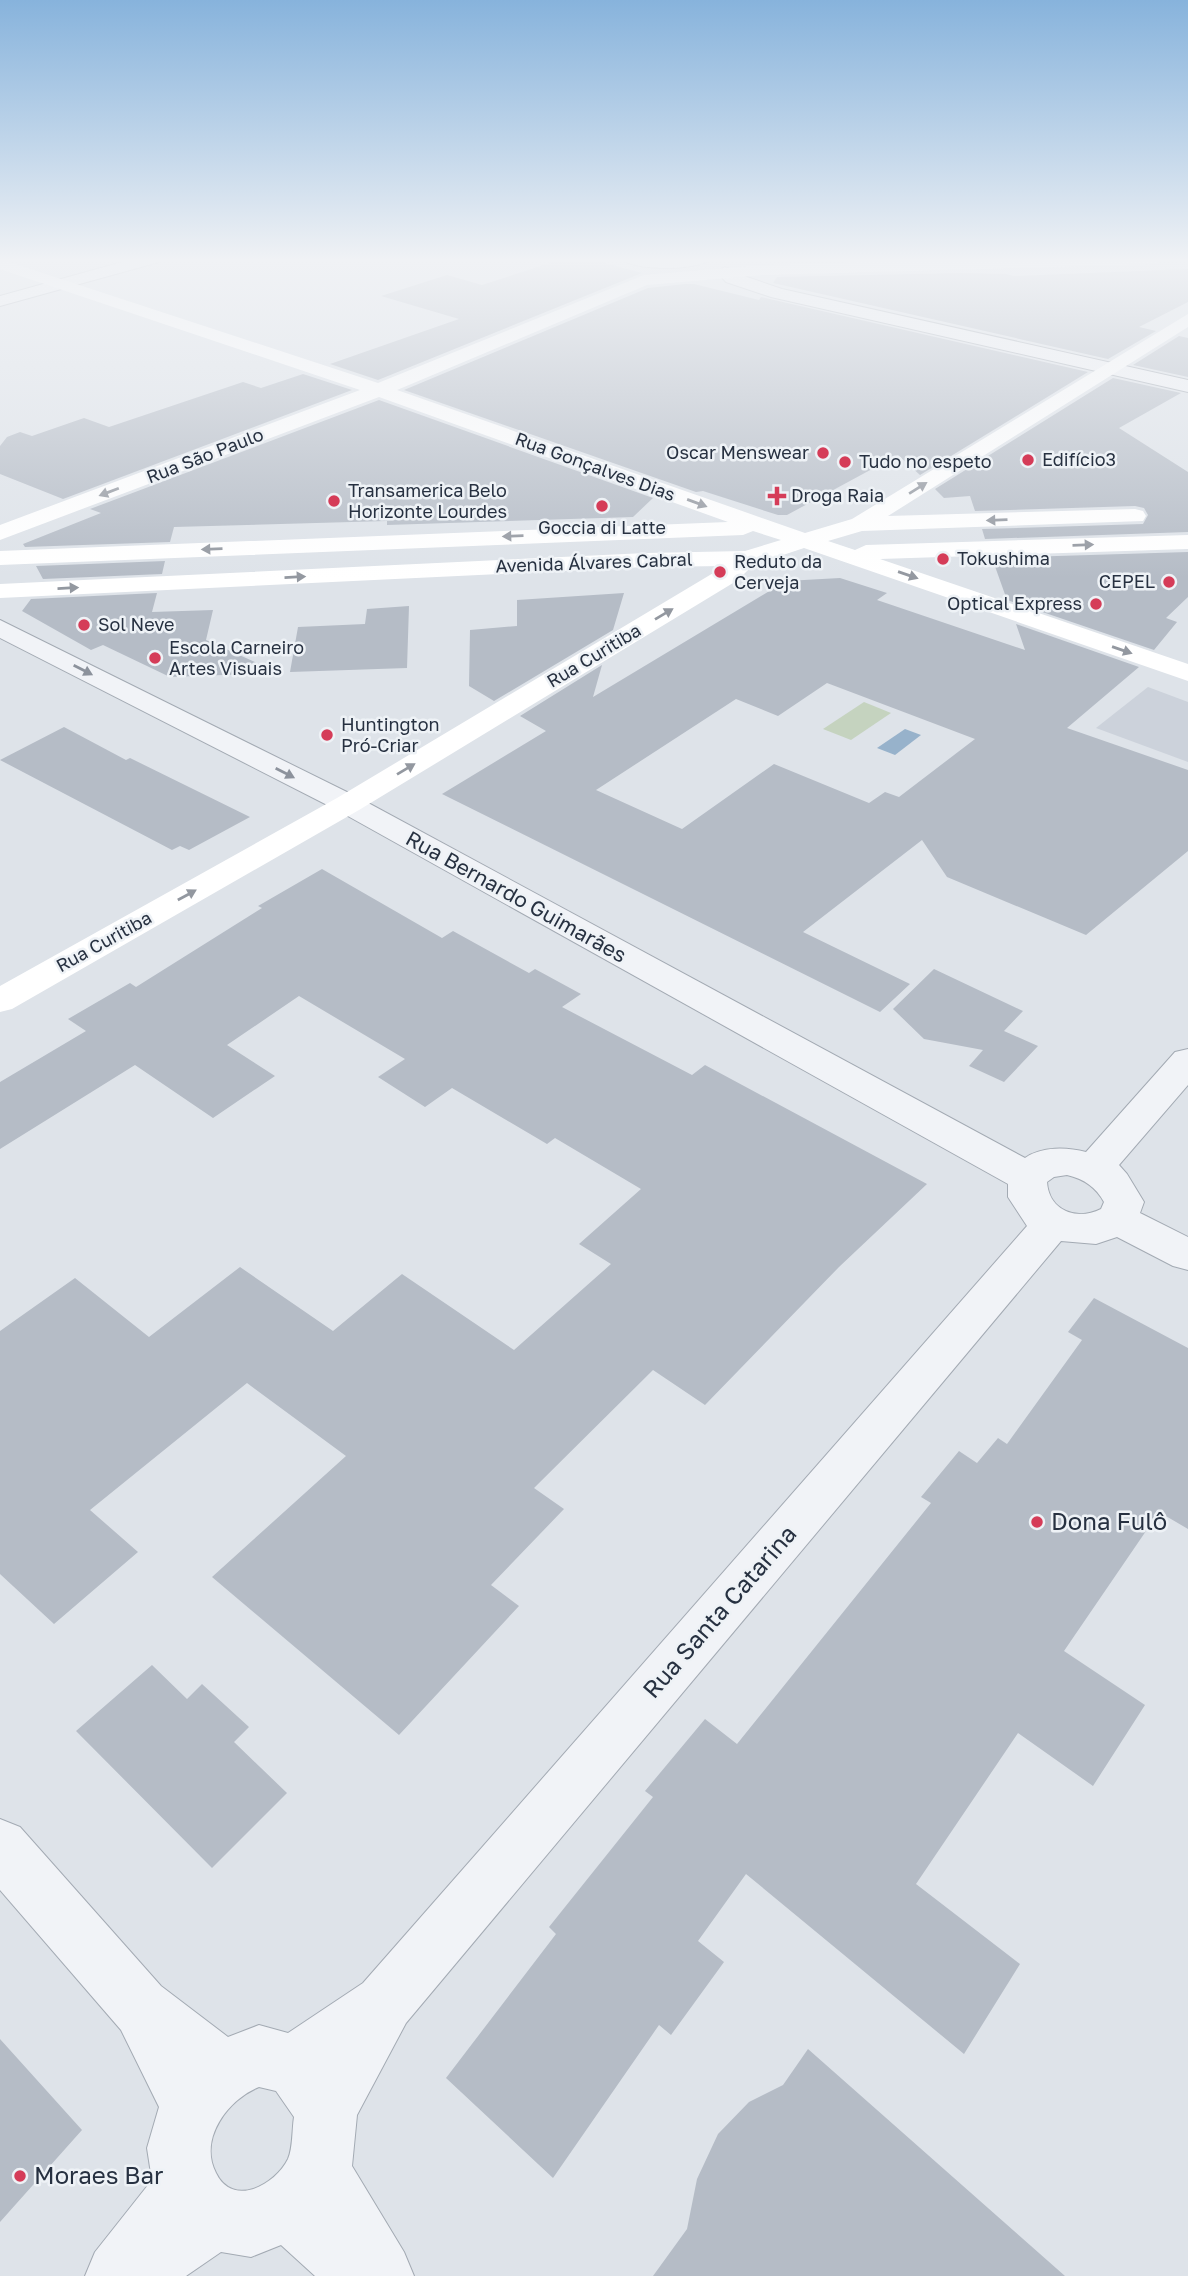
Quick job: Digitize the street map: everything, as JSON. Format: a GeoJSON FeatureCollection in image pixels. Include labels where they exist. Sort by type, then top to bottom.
{"type":"FeatureCollection","features":[{"type":"Feature","properties":{"kind":"street","name":"Rua Gonçalves Dias"},"geometry":{"type":"LineString","coordinates":[[304,365],[1188,673]]}},
{"type":"Feature","properties":{"kind":"street","name":"Rua São Paulo"},"geometry":{"type":"LineString","coordinates":[[0,533],[439,365]]}},
{"type":"Feature","properties":{"kind":"street"},"geometry":{"type":"LineString","coordinates":[[1101,365],[1188,386]]}},
{"type":"Feature","properties":{"kind":"street","name":"Rua Curitiba"},"geometry":{"type":"LineString","coordinates":[[0,1001],[348,804],[729,575],[747,558],[860,524],[1118,365]]}},
{"type":"Feature","properties":{"kind":"street","name":"Avenida Álvares Cabral"},"geometry":{"type":"LineString","coordinates":[[0,558],[686,529],[1161,516]]}},
{"type":"Feature","properties":{"kind":"street"},"geometry":{"type":"LineString","coordinates":[[686,529],[747,558]]}},
{"type":"Feature","properties":{"kind":"street","name":"Avenida Álvares Cabral"},"geometry":{"type":"LineString","coordinates":[[0,591],[646,560],[1188,542]]}},
{"type":"Feature","properties":{"kind":"street","name":"Rua Bernardo Guimarães"},"geometry":{"type":"LineString","coordinates":[[0,628],[348,804],[1027,1177]]}},
{"type":"Feature","properties":{"kind":"street"},"geometry":{"type":"LineString","coordinates":[[1094,1168],[1188,1061]]}},
{"type":"Feature","properties":{"kind":"street"},"geometry":{"type":"LineString","coordinates":[[1067,1161],[1094,1168],[1115,1183],[1124,1202],[1117,1219],[1096,1229],[1068,1228],[1054,1222],[1042,1216],[1028,1197],[1027,1177],[1043,1165],[1067,1161]]}},
{"type":"Feature","properties":{"kind":"street"},"geometry":{"type":"LineString","coordinates":[[1117,1219],[1188,1255]]}},
{"type":"Feature","properties":{"kind":"street","name":"Rua Santa Catarina"},"geometry":{"type":"LineString","coordinates":[[311,2087],[1054,1222]]}},
{"type":"Feature","properties":{"kind":"street"},"geometry":{"type":"LineString","coordinates":[[0,1847],[206,2087]]}},
{"type":"Feature","properties":{"kind":"street"},"geometry":{"type":"LineString","coordinates":[[304,2190],[251,2224],[200,2204],[179,2148],[206,2087],[259,2056],[311,2087],[304,2190],[365,2276]]}},
{"type":"Feature","properties":{"kind":"street"},"geometry":{"type":"LineString","coordinates":[[304,2190],[380,2276]]}},
{"type":"Feature","properties":{"kind":"street"},"geometry":{"type":"LineString","coordinates":[[119,2276],[200,2204]]}},
{"type":"Feature","properties":{"kind":"street"},"geometry":{"type":"LineString","coordinates":[[128,2276],[200,2204]]}},
{"type":"Feature","properties":{"kind":"shaded area"},"geometry":{"type":"Polygon","coordinates":[[[1148,687],[1188,702],[1188,762],[1096,728],[1148,687]]]}},
{"type":"Feature","properties":{"kind":"green space"},"geometry":{"type":"Polygon","coordinates":[[[864,702],[891,713],[851,740],[823,729],[864,702]]]}},
{"type":"Feature","properties":{"kind":"water"},"geometry":{"type":"Polygon","coordinates":[[[905,729],[921,735],[895,755],[877,748],[905,729]]]}},
{"type":"Feature","properties":{"kind":"building"},"geometry":{"type":"Polygon","coordinates":[[[334,365],[414,365],[378,380],[334,365]]]}},
{"type":"Feature","properties":{"kind":"building"},"geometry":{"type":"Polygon","coordinates":[[[463,365],[1058,365],[1088,372],[920,475],[898,455],[787,515],[778,515],[703,491],[696,492],[404,390],[463,365]]]}},
{"type":"Feature","properties":{"kind":"building"},"geometry":{"type":"Polygon","coordinates":[[[1134,365],[1188,365],[1188,377],[1134,365]]]}},
{"type":"Feature","properties":{"kind":"building"},"geometry":{"type":"Polygon","coordinates":[[[303,374],[352,390],[63,499],[0,474],[0,446],[7,437],[20,432],[32,436],[84,418],[109,427],[243,382],[261,388],[303,374]]]}},
{"type":"Feature","properties":{"kind":"building"},"geometry":{"type":"Polygon","coordinates":[[[1113,378],[1181,393],[1119,428],[1188,472],[1188,532],[985,539],[982,529],[1143,524],[1148,515],[1144,508],[1135,506],[975,511],[970,496],[944,498],[935,489],[1113,378]]]}},
{"type":"Feature","properties":{"kind":"building"},"geometry":{"type":"Polygon","coordinates":[[[379,400],[653,498],[633,517],[387,525],[387,521],[174,527],[170,542],[25,547],[23,544],[101,513],[90,509],[379,400]]]}},
{"type":"Feature","properties":{"kind":"building"},"geometry":{"type":"Polygon","coordinates":[[[1188,552],[1188,597],[1166,618],[1177,622],[1154,650],[1007,600],[992,558],[1188,552]]]}},
{"type":"Feature","properties":{"kind":"building"},"geometry":{"type":"Polygon","coordinates":[[[165,561],[162,574],[43,579],[36,566],[165,561]]]}},
{"type":"Feature","properties":{"kind":"building"},"geometry":{"type":"Polygon","coordinates":[[[840,578],[887,593],[877,600],[1025,650],[1016,624],[1139,667],[1067,728],[1188,770],[1188,851],[1086,935],[947,877],[922,840],[803,932],[910,984],[880,1012],[442,794],[546,731],[520,716],[602,665],[593,697],[786,581],[840,578]],[[827,683],[778,716],[736,699],[596,790],[682,829],[774,764],[869,803],[885,792],[899,797],[975,739],[827,683]]]}},
{"type":"Feature","properties":{"kind":"building"},"geometry":{"type":"Polygon","coordinates":[[[157,593],[152,612],[213,610],[206,640],[279,673],[170,677],[103,645],[91,650],[22,611],[31,599],[157,593]]]}},
{"type":"Feature","properties":{"kind":"building"},"geometry":{"type":"Polygon","coordinates":[[[624,593],[613,630],[494,701],[469,686],[470,630],[517,626],[517,600],[624,593]]]}},
{"type":"Feature","properties":{"kind":"building"},"geometry":{"type":"Polygon","coordinates":[[[409,606],[407,668],[290,672],[298,627],[365,624],[367,609],[409,606]]]}},
{"type":"Feature","properties":{"kind":"building"},"geometry":{"type":"Polygon","coordinates":[[[64,727],[126,760],[130,758],[250,817],[189,850],[180,846],[172,850],[0,760],[64,727]]]}},
{"type":"Feature","properties":{"kind":"building"},"geometry":{"type":"Polygon","coordinates":[[[322,869],[442,938],[453,931],[529,973],[535,969],[581,994],[562,1007],[692,1075],[705,1065],[927,1184],[839,1267],[705,1405],[653,1370],[534,1488],[564,1509],[491,1585],[519,1606],[399,1735],[212,1577],[346,1456],[247,1383],[90,1510],[138,1552],[54,1624],[0,1574],[0,1331],[75,1278],[149,1337],[240,1267],[333,1331],[402,1274],[514,1350],[611,1264],[579,1244],[641,1189],[555,1138],[547,1144],[452,1088],[425,1107],[378,1077],[405,1059],[299,996],[227,1045],[275,1076],[213,1118],[135,1065],[0,1149],[0,1082],[86,1031],[68,1019],[130,983],[136,987],[262,908],[258,906],[322,869]]]}},
{"type":"Feature","properties":{"kind":"building"},"geometry":{"type":"Polygon","coordinates":[[[934,969],[1023,1011],[1004,1031],[1038,1046],[1004,1082],[969,1066],[983,1050],[924,1039],[893,1009],[934,969]]]}},
{"type":"Feature","properties":{"kind":"building"},"geometry":{"type":"Polygon","coordinates":[[[1094,1298],[1188,1348],[1188,1529],[1159,1512],[1064,1651],[1145,1705],[1093,1786],[1018,1733],[916,1884],[1020,1964],[964,2054],[746,1874],[698,1941],[724,1962],[671,2035],[659,2025],[553,2178],[446,2078],[556,1934],[549,1927],[653,1797],[645,1791],[705,1719],[737,1744],[931,1503],[921,1497],[959,1451],[977,1463],[998,1438],[1007,1444],[1082,1340],[1068,1332],[1094,1298]]]}},
{"type":"Feature","properties":{"kind":"building"},"geometry":{"type":"Polygon","coordinates":[[[152,1665],[187,1699],[202,1684],[249,1727],[234,1742],[287,1793],[212,1868],[76,1731],[152,1665]]]}},
{"type":"Feature","properties":{"kind":"building","name":"Moraes Bar"},"geometry":{"type":"Polygon","coordinates":[[[0,2039],[82,2130],[0,2222],[0,2039]]]}},
{"type":"Feature","properties":{"kind":"building"},"geometry":{"type":"Polygon","coordinates":[[[808,2049],[1065,2276],[653,2276],[687,2229],[697,2179],[718,2134],[749,2102],[783,2085],[808,2049]]]}},
{"type":"Feature","properties":{"kind":"place","name":"Oscar Menswear"},"geometry":{"type":"Point","coordinates":[823,453]}},
{"type":"Feature","properties":{"kind":"place","name":"Edifício3"},"geometry":{"type":"Point","coordinates":[1028,460]}},
{"type":"Feature","properties":{"kind":"place","name":"Tudo no espeto"},"geometry":{"type":"Point","coordinates":[845,462]}},
{"type":"Feature","properties":{"kind":"place","name":"Droga Raia"},"geometry":{"type":"Point","coordinates":[777,496]}},
{"type":"Feature","properties":{"kind":"place","name":"Transamerica Belo Horizonte Lourdes"},"geometry":{"type":"Point","coordinates":[334,501]}},
{"type":"Feature","properties":{"kind":"place","name":"Goccia di Latte"},"geometry":{"type":"Point","coordinates":[602,506]}},
{"type":"Feature","properties":{"kind":"place","name":"Tokushima"},"geometry":{"type":"Point","coordinates":[943,559]}},
{"type":"Feature","properties":{"kind":"place","name":"Reduto da Cerveja"},"geometry":{"type":"Point","coordinates":[720,572]}},
{"type":"Feature","properties":{"kind":"place","name":"CEPEL"},"geometry":{"type":"Point","coordinates":[1169,582]}},
{"type":"Feature","properties":{"kind":"place","name":"Optical Express"},"geometry":{"type":"Point","coordinates":[1096,604]}},
{"type":"Feature","properties":{"kind":"place","name":"Sol Neve"},"geometry":{"type":"Point","coordinates":[84,625]}},
{"type":"Feature","properties":{"kind":"place","name":"Escola Carneiro Artes Visuais"},"geometry":{"type":"Point","coordinates":[155,658]}},
{"type":"Feature","properties":{"kind":"place","name":"Huntington Pró-Criar"},"geometry":{"type":"Point","coordinates":[327,735]}},
{"type":"Feature","properties":{"kind":"place","name":"Dona Fulô"},"geometry":{"type":"Point","coordinates":[1037,1522]}},
{"type":"Feature","properties":{"kind":"place","name":"Moraes Bar"},"geometry":{"type":"Point","coordinates":[20,2176]}}]}
